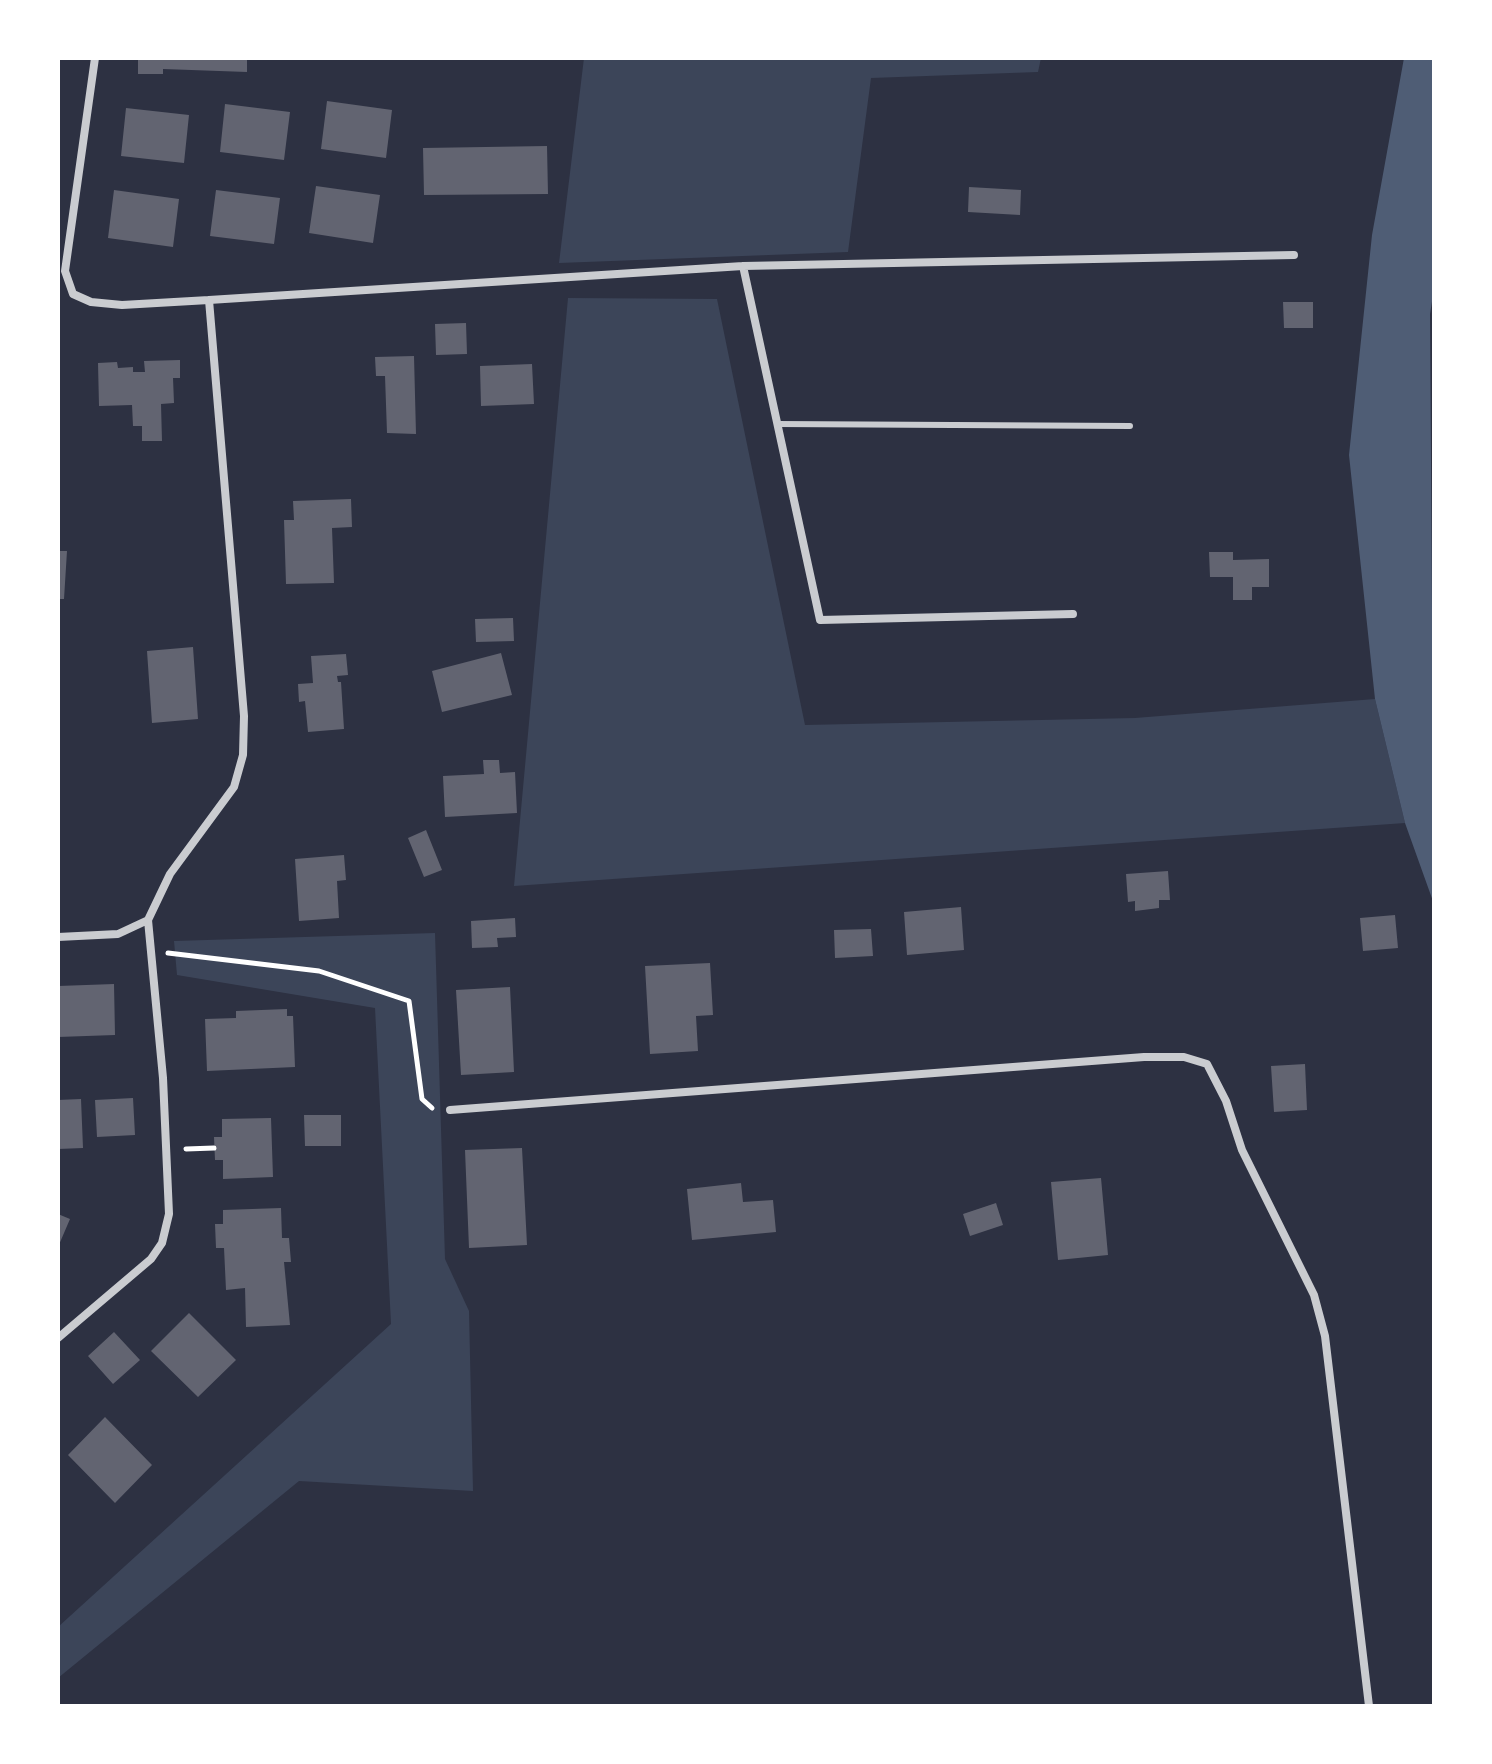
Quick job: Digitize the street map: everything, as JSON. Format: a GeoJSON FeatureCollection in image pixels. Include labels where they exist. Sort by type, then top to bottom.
{"type":"FeatureCollection","features":[{"type":"Feature","properties":{"kind":"street"},"geometry":{"type":"LineString","coordinates":[[95,58],[65,271],[73,294],[91,302],[122,305],[743,266],[1294,255]]}},
{"type":"Feature","properties":{"kind":"street"},"geometry":{"type":"LineString","coordinates":[[743,266],[820,620],[1073,614]]}},
{"type":"Feature","properties":{"kind":"street"},"geometry":{"type":"LineString","coordinates":[[58,1338],[115,1293],[151,1259],[162,1243],[169,1214],[153,951],[148,920],[170,874],[234,787],[243,755],[244,716],[209,300]]}},
{"type":"Feature","properties":{"kind":"street"},"geometry":{"type":"LineString","coordinates":[[58,937],[118,934],[148,920]]}},
{"type":"Feature","properties":{"kind":"street"},"geometry":{"type":"LineString","coordinates":[[450,1110],[607,1101],[1144,1057],[1184,1057],[1207,1064],[1226,1101],[1242,1150],[1314,1295],[1321,1323],[1369,1706]]}},
{"type":"Feature","properties":{"kind":"lane"},"geometry":{"type":"LineString","coordinates":[[777,424],[1130,426]]}},
{"type":"Feature","properties":{"kind":"path"},"geometry":{"type":"LineString","coordinates":[[153,951],[319,971],[409,1001],[422,1099],[433,1109],[450,1110]]}},
{"type":"Feature","properties":{"kind":"path"},"geometry":{"type":"LineString","coordinates":[[165,1150],[214,1148]]}},
{"type":"Feature","properties":{"kind":"shaded area"},"geometry":{"type":"Polygon","coordinates":[[[584,58],[1041,58],[1038,72],[871,78],[848,252],[559,263],[584,58]]]}},
{"type":"Feature","properties":{"kind":"shaded area"},"geometry":{"type":"Polygon","coordinates":[[[1404,58],[1434,58],[1434,289],[1430,314],[1434,904],[1405,823],[1375,699],[1349,455],[1372,235],[1404,58]]]}},
{"type":"Feature","properties":{"kind":"shaded area"},"geometry":{"type":"Polygon","coordinates":[[[568,298],[717,299],[805,725],[1135,718],[1375,699],[1405,823],[514,886],[568,298]]]}},
{"type":"Feature","properties":{"kind":"shaded area"},"geometry":{"type":"Polygon","coordinates":[[[435,933],[445,1259],[469,1311],[473,1491],[299,1481],[58,1678],[58,1627],[391,1324],[375,1008],[177,975],[174,941],[435,933]]]}},
{"type":"Feature","properties":{"kind":"building"},"geometry":{"type":"Polygon","coordinates":[[[138,58],[247,58],[247,72],[163,69],[163,74],[138,74],[138,58]]]}},
{"type":"Feature","properties":{"kind":"building"},"geometry":{"type":"Polygon","coordinates":[[[327,101],[392,110],[386,158],[321,149],[327,101]]]}},
{"type":"Feature","properties":{"kind":"building"},"geometry":{"type":"Polygon","coordinates":[[[225,104],[290,112],[284,160],[220,152],[225,104]]]}},
{"type":"Feature","properties":{"kind":"building"},"geometry":{"type":"Polygon","coordinates":[[[126,108],[189,115],[184,163],[121,156],[126,108]]]}},
{"type":"Feature","properties":{"kind":"building"},"geometry":{"type":"Polygon","coordinates":[[[547,146],[548,194],[424,195],[423,148],[547,146]]]}},
{"type":"Feature","properties":{"kind":"building"},"geometry":{"type":"Polygon","coordinates":[[[316,186],[380,195],[373,243],[309,233],[316,186]]]}},
{"type":"Feature","properties":{"kind":"building"},"geometry":{"type":"Polygon","coordinates":[[[969,187],[1021,190],[1020,215],[968,212],[969,187]]]}},
{"type":"Feature","properties":{"kind":"building"},"geometry":{"type":"Polygon","coordinates":[[[114,190],[179,199],[173,247],[108,238],[114,190]]]}},
{"type":"Feature","properties":{"kind":"building"},"geometry":{"type":"Polygon","coordinates":[[[216,190],[280,198],[274,244],[210,236],[216,190]]]}},
{"type":"Feature","properties":{"kind":"building"},"geometry":{"type":"Polygon","coordinates":[[[1283,302],[1313,302],[1313,328],[1284,328],[1283,302]]]}},
{"type":"Feature","properties":{"kind":"building"},"geometry":{"type":"Polygon","coordinates":[[[466,323],[467,354],[436,355],[435,324],[466,323]]]}},
{"type":"Feature","properties":{"kind":"building"},"geometry":{"type":"Polygon","coordinates":[[[414,356],[416,434],[387,433],[385,376],[376,376],[375,357],[414,356]]]}},
{"type":"Feature","properties":{"kind":"building"},"geometry":{"type":"Polygon","coordinates":[[[180,360],[180,378],[173,378],[174,403],[161,404],[162,441],[142,441],[142,426],[133,426],[132,405],[99,406],[98,363],[117,362],[118,368],[133,367],[133,372],[145,372],[144,361],[180,360]]]}},
{"type":"Feature","properties":{"kind":"building"},"geometry":{"type":"Polygon","coordinates":[[[532,364],[534,404],[481,406],[480,366],[532,364]]]}},
{"type":"Feature","properties":{"kind":"building"},"geometry":{"type":"Polygon","coordinates":[[[351,499],[352,527],[332,528],[334,583],[286,584],[284,520],[294,520],[293,501],[351,499]]]}},
{"type":"Feature","properties":{"kind":"building"},"geometry":{"type":"Polygon","coordinates":[[[58,551],[67,551],[64,599],[58,599],[58,551]]]}},
{"type":"Feature","properties":{"kind":"building"},"geometry":{"type":"Polygon","coordinates":[[[1209,552],[1233,552],[1233,560],[1269,559],[1269,587],[1252,587],[1252,600],[1233,600],[1233,577],[1210,577],[1209,552]]]}},
{"type":"Feature","properties":{"kind":"building"},"geometry":{"type":"Polygon","coordinates":[[[513,618],[514,641],[476,642],[475,619],[513,618]]]}},
{"type":"Feature","properties":{"kind":"building"},"geometry":{"type":"Polygon","coordinates":[[[193,647],[198,719],[152,723],[147,651],[193,647]]]}},
{"type":"Feature","properties":{"kind":"building"},"geometry":{"type":"Polygon","coordinates":[[[501,653],[512,695],[442,712],[432,671],[501,653]]]}},
{"type":"Feature","properties":{"kind":"building"},"geometry":{"type":"Polygon","coordinates":[[[346,654],[348,675],[337,676],[338,682],[341,682],[344,729],[308,732],[305,701],[299,702],[298,684],[313,683],[311,656],[346,654]]]}},
{"type":"Feature","properties":{"kind":"building"},"geometry":{"type":"Polygon","coordinates":[[[483,760],[499,760],[500,773],[515,772],[517,813],[445,817],[443,776],[484,774],[483,760]]]}},
{"type":"Feature","properties":{"kind":"building"},"geometry":{"type":"Polygon","coordinates":[[[426,830],[442,870],[424,877],[408,838],[426,830]]]}},
{"type":"Feature","properties":{"kind":"building"},"geometry":{"type":"Polygon","coordinates":[[[344,855],[346,880],[337,881],[339,918],[299,921],[295,859],[344,855]]]}},
{"type":"Feature","properties":{"kind":"building"},"geometry":{"type":"Polygon","coordinates":[[[1168,871],[1170,900],[1159,900],[1159,908],[1135,911],[1135,901],[1128,902],[1126,874],[1168,871]]]}},
{"type":"Feature","properties":{"kind":"building"},"geometry":{"type":"Polygon","coordinates":[[[961,907],[964,950],[907,955],[904,912],[961,907]]]}},
{"type":"Feature","properties":{"kind":"building"},"geometry":{"type":"Polygon","coordinates":[[[1395,915],[1398,948],[1363,951],[1360,918],[1395,915]]]}},
{"type":"Feature","properties":{"kind":"building"},"geometry":{"type":"Polygon","coordinates":[[[515,918],[516,937],[497,938],[498,947],[472,948],[471,921],[515,918]]]}},
{"type":"Feature","properties":{"kind":"building"},"geometry":{"type":"Polygon","coordinates":[[[871,929],[873,956],[835,958],[834,930],[871,929]]]}},
{"type":"Feature","properties":{"kind":"building"},"geometry":{"type":"Polygon","coordinates":[[[710,963],[713,1015],[696,1016],[698,1051],[650,1054],[645,966],[710,963]]]}},
{"type":"Feature","properties":{"kind":"building"},"geometry":{"type":"Polygon","coordinates":[[[114,984],[115,1035],[58,1037],[58,986],[114,984]]]}},
{"type":"Feature","properties":{"kind":"building"},"geometry":{"type":"Polygon","coordinates":[[[510,987],[514,1072],[461,1075],[456,990],[510,987]]]}},
{"type":"Feature","properties":{"kind":"building"},"geometry":{"type":"Polygon","coordinates":[[[287,1009],[287,1016],[293,1016],[295,1067],[207,1071],[205,1019],[236,1018],[236,1011],[287,1009]]]}},
{"type":"Feature","properties":{"kind":"building"},"geometry":{"type":"Polygon","coordinates":[[[1305,1064],[1307,1110],[1274,1112],[1271,1066],[1305,1064]]]}},
{"type":"Feature","properties":{"kind":"building"},"geometry":{"type":"Polygon","coordinates":[[[133,1098],[135,1135],[97,1137],[95,1100],[133,1098]]]}},
{"type":"Feature","properties":{"kind":"building"},"geometry":{"type":"Polygon","coordinates":[[[81,1099],[83,1148],[58,1149],[58,1100],[81,1099]]]}},
{"type":"Feature","properties":{"kind":"building"},"geometry":{"type":"Polygon","coordinates":[[[304,1115],[341,1115],[341,1146],[305,1146],[304,1115]]]}},
{"type":"Feature","properties":{"kind":"building"},"geometry":{"type":"Polygon","coordinates":[[[271,1118],[273,1177],[223,1179],[223,1160],[215,1160],[214,1137],[222,1137],[222,1119],[271,1118]]]}},
{"type":"Feature","properties":{"kind":"building"},"geometry":{"type":"Polygon","coordinates":[[[522,1148],[527,1245],[469,1248],[465,1150],[522,1148]]]}},
{"type":"Feature","properties":{"kind":"building"},"geometry":{"type":"Polygon","coordinates":[[[1101,1178],[1108,1255],[1058,1260],[1051,1182],[1101,1178]]]}},
{"type":"Feature","properties":{"kind":"building"},"geometry":{"type":"Polygon","coordinates":[[[741,1183],[743,1202],[773,1200],[776,1232],[692,1240],[687,1189],[741,1183]]]}},
{"type":"Feature","properties":{"kind":"building"},"geometry":{"type":"Polygon","coordinates":[[[996,1203],[1003,1225],[970,1236],[963,1214],[996,1203]]]}},
{"type":"Feature","properties":{"kind":"building"},"geometry":{"type":"Polygon","coordinates":[[[281,1208],[282,1238],[289,1238],[291,1262],[284,1262],[290,1325],[246,1327],[245,1288],[226,1290],[224,1248],[216,1248],[215,1224],[223,1224],[223,1210],[281,1208]]]}},
{"type":"Feature","properties":{"kind":"building"},"geometry":{"type":"Polygon","coordinates":[[[58,1214],[70,1219],[58,1247],[58,1214]]]}},
{"type":"Feature","properties":{"kind":"building"},"geometry":{"type":"Polygon","coordinates":[[[189,1313],[236,1360],[198,1397],[151,1351],[189,1313]]]}},
{"type":"Feature","properties":{"kind":"building"},"geometry":{"type":"Polygon","coordinates":[[[114,1332],[140,1360],[113,1384],[88,1356],[114,1332]]]}},
{"type":"Feature","properties":{"kind":"building"},"geometry":{"type":"Polygon","coordinates":[[[105,1417],[152,1465],[115,1503],[68,1455],[105,1417]]]}}]}
